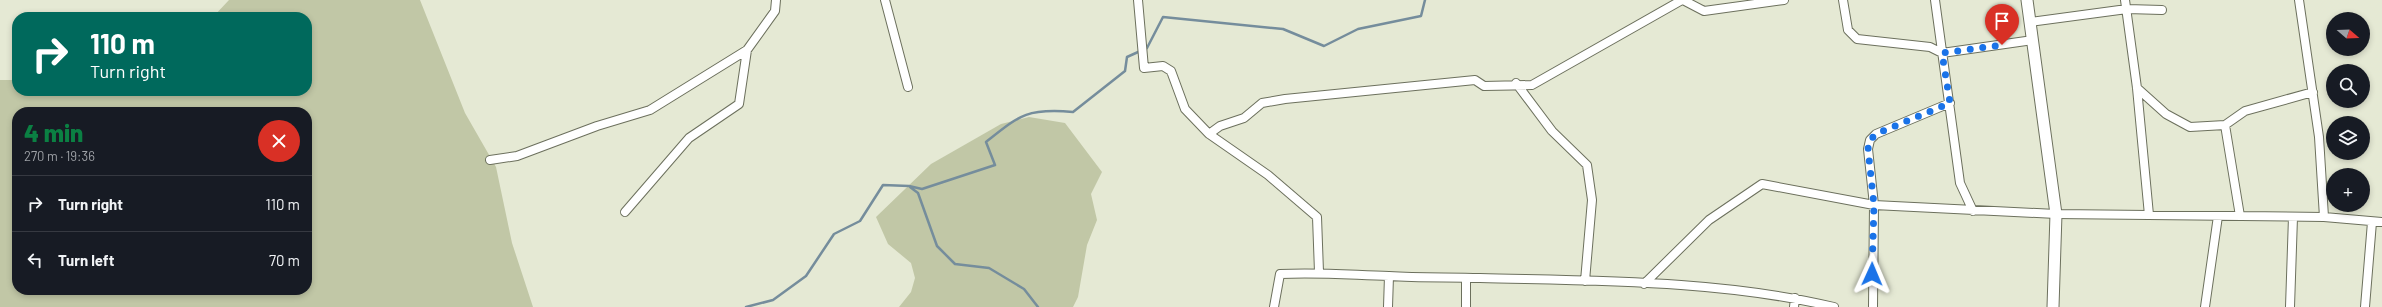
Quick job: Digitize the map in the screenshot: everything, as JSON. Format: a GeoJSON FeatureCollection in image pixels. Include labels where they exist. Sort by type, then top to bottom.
{"type":"FeatureCollection","features":[{"type":"Feature","properties":{"kind":"street"},"geometry":{"type":"LineString","coordinates":[[490,160],[517,156],[597,126],[650,110],[747,50],[775,11],[776,0]]}},
{"type":"Feature","properties":{"kind":"street"},"geometry":{"type":"LineString","coordinates":[[885,0],[908,88]]}},
{"type":"Feature","properties":{"kind":"street"},"geometry":{"type":"LineString","coordinates":[[1138,0],[1141,51],[1144,68],[1163,66],[1171,71],[1185,109],[1209,134],[1268,175],[1317,217],[1319,272]]}},
{"type":"Feature","properties":{"kind":"street"},"geometry":{"type":"LineString","coordinates":[[1209,134],[1220,126],[1244,118],[1262,103],[1285,99],[1475,80],[1484,86],[1516,84],[1532,85],[1682,0],[1704,11],[1784,0]]}},
{"type":"Feature","properties":{"kind":"street"},"geometry":{"type":"LineString","coordinates":[[1843,0],[1848,30],[1857,39],[1930,47],[1942,53],[2033,40]]}},
{"type":"Feature","properties":{"kind":"street"},"geometry":{"type":"LineString","coordinates":[[1935,0],[1960,183],[1973,211]]}},
{"type":"Feature","properties":{"kind":"street"},"geometry":{"type":"LineString","coordinates":[[2027,0],[2056,214],[2053,307]]}},
{"type":"Feature","properties":{"kind":"street"},"geometry":{"type":"LineString","coordinates":[[2125,0],[2137,88],[2149,215]]}},
{"type":"Feature","properties":{"kind":"street"},"geometry":{"type":"LineString","coordinates":[[2299,0],[2319,137],[2324,217]]}},
{"type":"Feature","properties":{"kind":"street"},"geometry":{"type":"LineString","coordinates":[[2030,22],[2127,9],[2162,10]]}},
{"type":"Feature","properties":{"kind":"street"},"geometry":{"type":"LineString","coordinates":[[625,212],[689,138],[739,104],[747,50]]}},
{"type":"Feature","properties":{"kind":"street"},"geometry":{"type":"LineString","coordinates":[[1516,84],[1552,131],[1587,165],[1592,200],[1585,281]]}},
{"type":"Feature","properties":{"kind":"street"},"geometry":{"type":"LineString","coordinates":[[2137,88],[2166,114],[2190,127],[2225,125],[2245,111],[2313,92]]}},
{"type":"Feature","properties":{"kind":"street"},"geometry":{"type":"LineString","coordinates":[[1873,307],[1874,205],[1868,149],[1870,140],[1876,134],[1950,103]]}},
{"type":"Feature","properties":{"kind":"street"},"geometry":{"type":"LineString","coordinates":[[2225,125],[2240,216]]}},
{"type":"Feature","properties":{"kind":"street"},"geometry":{"type":"LineString","coordinates":[[1644,284],[1709,220],[1762,184],[1874,205],[2056,214],[2324,217],[2382,222]]}},
{"type":"Feature","properties":{"kind":"street"},"geometry":{"type":"LineString","coordinates":[[2205,307],[2218,216]]}},
{"type":"Feature","properties":{"kind":"street"},"geometry":{"type":"LineString","coordinates":[[2290,307],[2293,217]]}},
{"type":"Feature","properties":{"kind":"street"},"geometry":{"type":"LineString","coordinates":[[2365,307],[2372,222]]}},
{"type":"Feature","properties":{"kind":"street"},"geometry":{"type":"LineString","coordinates":[[1274,307],[1280,274],[1319,272],[1389,276],[1585,281],[1716,287],[1795,298],[1834,307]]}},
{"type":"Feature","properties":{"kind":"street"},"geometry":{"type":"LineString","coordinates":[[1388,307],[1389,276]]}},
{"type":"Feature","properties":{"kind":"street"},"geometry":{"type":"LineString","coordinates":[[1466,278],[1466,307]]}},
{"type":"Feature","properties":{"kind":"street"},"geometry":{"type":"LineString","coordinates":[[1794,307],[1795,298]]}},
{"type":"Feature","properties":{"kind":"green space"},"geometry":{"type":"Polygon","coordinates":[[[229,0],[420,0],[465,113],[496,167],[512,243],[533,307],[0,307],[0,80],[12,80],[12,96],[312,96],[312,12],[218,12],[229,0]]]}},
{"type":"Feature","properties":{"kind":"green space"},"geometry":{"type":"Polygon","coordinates":[[[1029,117],[1065,123],[1102,172],[1091,194],[1097,220],[1087,245],[1078,297],[1073,307],[899,307],[911,292],[915,278],[911,263],[888,244],[876,217],[931,164],[1001,124],[1029,117]]]}},
{"type":"Feature","properties":{"kind":"waterway"},"geometry":{"type":"LineString","coordinates":[[746,307],[773,300],[806,276],[834,234],[860,221],[883,185],[909,186],[922,189],[995,165],[986,142],[1007,125],[1025,115],[1034,113],[1045,111],[1073,112],[1125,71],[1127,57],[1147,48],[1163,17],[1283,29],[1324,46],[1358,29],[1421,16],[1425,0]]}},
{"type":"Feature","properties":{"kind":"waterway"},"geometry":{"type":"LineString","coordinates":[[910,187],[918,193],[937,246],[955,264],[989,268],[1024,289],[1038,307]]}},
{"type":"Feature","properties":{"kind":"route"},"geometry":{"type":"LineString","coordinates":[[1872,274],[1874,205],[1868,149],[1870,140],[1876,134],[1950,103],[1942,53],[2002,45]]}}]}
